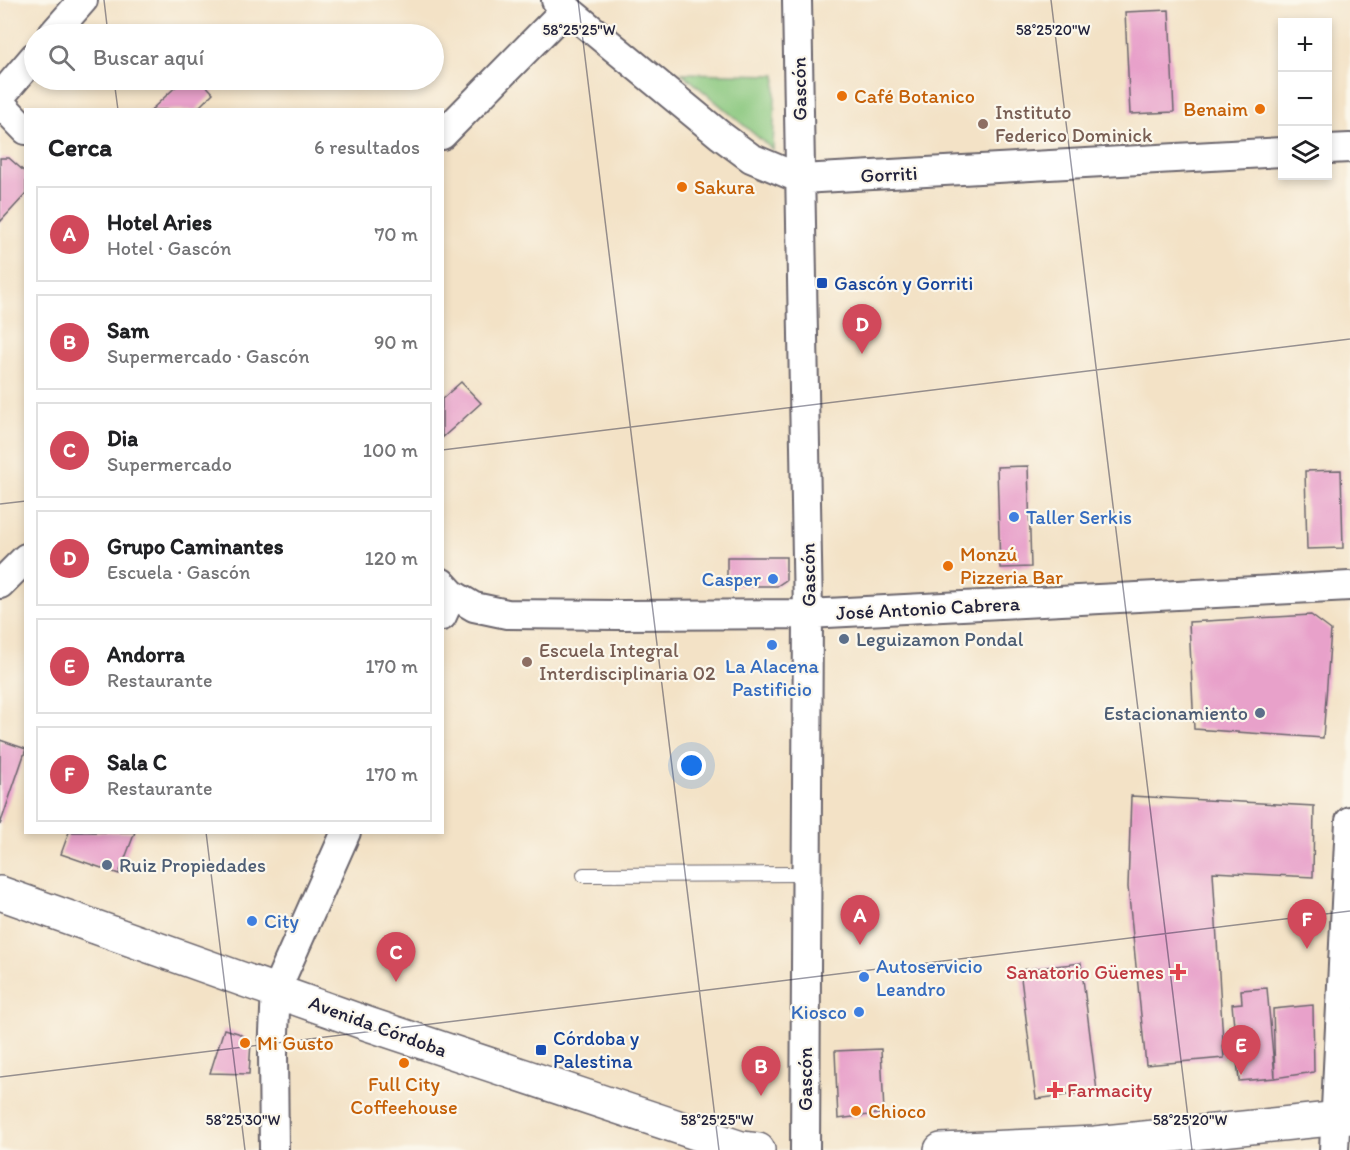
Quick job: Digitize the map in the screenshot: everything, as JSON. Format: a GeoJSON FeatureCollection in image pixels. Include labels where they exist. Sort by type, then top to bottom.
{"type":"FeatureCollection","features":[{"type":"Feature","properties":{"kind":"main road","name":"Avenida Córdoba"},"geometry":{"type":"LineString","coordinates":[[0,893],[530,1080],[741,1148],[758,1150]]}},
{"type":"Feature","properties":{"kind":"main road"},"geometry":{"type":"LineString","coordinates":[[941,1150],[1095,1143],[1342,1117]]}},
{"type":"Feature","properties":{"kind":"main road"},"geometry":{"type":"LineString","coordinates":[[1053,1150],[1095,1143]]}},
{"type":"Feature","properties":{"kind":"street"},"geometry":{"type":"LineString","coordinates":[[62,24],[83,0]]}},
{"type":"Feature","properties":{"kind":"street","name":"Gascón"},"geometry":{"type":"LineString","coordinates":[[797,0],[808,614],[805,1150]]}},
{"type":"Feature","properties":{"kind":"street"},"geometry":{"type":"LineString","coordinates":[[444,133],[561,4]]}},
{"type":"Feature","properties":{"kind":"street","name":"Gorriti"},"geometry":{"type":"LineString","coordinates":[[561,4],[751,158],[801,179],[1278,152]]}},
{"type":"Feature","properties":{"kind":"street"},"geometry":{"type":"LineString","coordinates":[[0,97],[24,69]]}},
{"type":"Feature","properties":{"kind":"street"},"geometry":{"type":"LineString","coordinates":[[0,103],[24,128]]}},
{"type":"Feature","properties":{"kind":"street"},"geometry":{"type":"LineString","coordinates":[[1332,149],[1350,148]]}},
{"type":"Feature","properties":{"kind":"street"},"geometry":{"type":"LineString","coordinates":[[0,584],[24,560]]}},
{"type":"Feature","properties":{"kind":"street","name":"José Antonio Cabrera"},"geometry":{"type":"LineString","coordinates":[[446,598],[507,614],[808,614],[1350,586]]}},
{"type":"Feature","properties":{"kind":"street"},"geometry":{"type":"LineString","coordinates":[[1334,1150],[1342,1117],[1350,821]]}},
{"type":"Feature","properties":{"kind":"street"},"geometry":{"type":"LineString","coordinates":[[274,1150],[273,1054],[276,990],[345,834]]}},
{"type":"Feature","properties":{"kind":"lane"},"geometry":{"type":"LineString","coordinates":[[584,875],[807,874]]}},
{"type":"Feature","properties":{"kind":"green space"},"geometry":{"type":"Polygon","coordinates":[[[682,73],[776,75],[773,150],[682,73]]]}},
{"type":"Feature","properties":{"kind":"building"},"geometry":{"type":"Polygon","coordinates":[[[1169,10],[1174,112],[1130,114],[1125,12],[1169,10]]]}},
{"type":"Feature","properties":{"kind":"building"},"geometry":{"type":"Polygon","coordinates":[[[172,90],[210,90],[213,93],[198,108],[153,108],[172,90]]]}},
{"type":"Feature","properties":{"kind":"building"},"geometry":{"type":"Polygon","coordinates":[[[0,158],[9,158],[24,171],[24,196],[0,222],[0,158]]]}},
{"type":"Feature","properties":{"kind":"building"},"geometry":{"type":"Polygon","coordinates":[[[461,382],[481,403],[444,436],[444,397],[461,382]]]}},
{"type":"Feature","properties":{"kind":"building","name":"Taller Serkis"},"geometry":{"type":"Polygon","coordinates":[[[1028,466],[1031,567],[1000,568],[997,467],[1028,466]]]}},
{"type":"Feature","properties":{"kind":"building"},"geometry":{"type":"Polygon","coordinates":[[[1341,470],[1343,548],[1307,549],[1305,471],[1341,470]]]}},
{"type":"Feature","properties":{"kind":"building"},"geometry":{"type":"Polygon","coordinates":[[[727,557],[786,557],[786,580],[777,586],[727,586],[727,557]]]}},
{"type":"Feature","properties":{"kind":"building"},"geometry":{"type":"Polygon","coordinates":[[[1311,615],[1331,630],[1323,738],[1194,729],[1189,622],[1311,615]]]}},
{"type":"Feature","properties":{"kind":"building"},"geometry":{"type":"Polygon","coordinates":[[[0,740],[24,748],[24,755],[0,825],[0,740]]]}},
{"type":"Feature","properties":{"kind":"building","name":"Sanatorio Güemes"},"geometry":{"type":"Polygon","coordinates":[[[1131,796],[1314,806],[1313,877],[1213,872],[1224,1058],[1146,1065],[1128,887],[1131,796]]]}},
{"type":"Feature","properties":{"kind":"building"},"geometry":{"type":"Polygon","coordinates":[[[68,834],[134,834],[119,874],[61,854],[68,834]]]}},
{"type":"Feature","properties":{"kind":"building"},"geometry":{"type":"Polygon","coordinates":[[[1081,963],[1097,1091],[1036,1099],[1020,970],[1081,963]]]}},
{"type":"Feature","properties":{"kind":"building"},"geometry":{"type":"Polygon","coordinates":[[[1267,988],[1275,1078],[1239,1081],[1232,1004],[1242,1003],[1241,990],[1267,988]]]}},
{"type":"Feature","properties":{"kind":"building"},"geometry":{"type":"Polygon","coordinates":[[[1313,1005],[1314,1072],[1275,1078],[1273,1009],[1313,1005]]]}},
{"type":"Feature","properties":{"kind":"building"},"geometry":{"type":"Polygon","coordinates":[[[224,1029],[238,1033],[251,1042],[249,1074],[210,1073],[224,1029]]]}},
{"type":"Feature","properties":{"kind":"building"},"geometry":{"type":"Polygon","coordinates":[[[881,1049],[884,1113],[838,1119],[835,1051],[881,1049]]]}},
{"type":"Feature","properties":{"kind":"place","name":"Café Botanico"},"geometry":{"type":"Point","coordinates":[842,96]}},
{"type":"Feature","properties":{"kind":"place","name":"Benaim"},"geometry":{"type":"Point","coordinates":[1260,109]}},
{"type":"Feature","properties":{"kind":"place","name":"Instituto Federico Dominick"},"geometry":{"type":"Point","coordinates":[983,124]}},
{"type":"Feature","properties":{"kind":"place","name":"Sakura"},"geometry":{"type":"Point","coordinates":[682,187]}},
{"type":"Feature","properties":{"kind":"place","name":"Gascón y Gorriti"},"geometry":{"type":"Point","coordinates":[822,283]}},
{"type":"Feature","properties":{"kind":"place","name":"Grupo Caminantes"},"geometry":{"type":"Point","coordinates":[862,354]}},
{"type":"Feature","properties":{"kind":"place","name":"Taller Serkis"},"geometry":{"type":"Point","coordinates":[1014,517]}},
{"type":"Feature","properties":{"kind":"place","name":"Monzú Pizzeria Bar"},"geometry":{"type":"Point","coordinates":[948,566]}},
{"type":"Feature","properties":{"kind":"place","name":"Casper"},"geometry":{"type":"Point","coordinates":[773,579]}},
{"type":"Feature","properties":{"kind":"place","name":"Leguizamon Pondal"},"geometry":{"type":"Point","coordinates":[844,639]}},
{"type":"Feature","properties":{"kind":"place","name":"La Alacena Pastificio"},"geometry":{"type":"Point","coordinates":[772,645]}},
{"type":"Feature","properties":{"kind":"place","name":"Escuela Integral Interdisciplinaria 02"},"geometry":{"type":"Point","coordinates":[527,662]}},
{"type":"Feature","properties":{"kind":"place","name":"Estacionamiento"},"geometry":{"type":"Point","coordinates":[1260,713]}},
{"type":"Feature","properties":{"kind":"place","name":"Ruiz Propiedades"},"geometry":{"type":"Point","coordinates":[107,865]}},
{"type":"Feature","properties":{"kind":"place","name":"City"},"geometry":{"type":"Point","coordinates":[252,921]}},
{"type":"Feature","properties":{"kind":"place","name":"Hotel Aries"},"geometry":{"type":"Point","coordinates":[860,945]}},
{"type":"Feature","properties":{"kind":"place","name":"Sala C"},"geometry":{"type":"Point","coordinates":[1307,949]}},
{"type":"Feature","properties":{"kind":"place","name":"Sanatorio Güemes"},"geometry":{"type":"Point","coordinates":[1178,972]}},
{"type":"Feature","properties":{"kind":"place","name":"Autoservicio Leandro"},"geometry":{"type":"Point","coordinates":[864,977]}},
{"type":"Feature","properties":{"kind":"place","name":"Dia"},"geometry":{"type":"Point","coordinates":[396,982]}},
{"type":"Feature","properties":{"kind":"place","name":"Kiosco"},"geometry":{"type":"Point","coordinates":[859,1012]}},
{"type":"Feature","properties":{"kind":"place","name":"Mi Gusto"},"geometry":{"type":"Point","coordinates":[245,1043]}},
{"type":"Feature","properties":{"kind":"place","name":"Córdoba y Palestina"},"geometry":{"type":"Point","coordinates":[541,1050]}},
{"type":"Feature","properties":{"kind":"place","name":"Full City Coffeehouse"},"geometry":{"type":"Point","coordinates":[404,1063]}},
{"type":"Feature","properties":{"kind":"place","name":"Andorra"},"geometry":{"type":"Point","coordinates":[1241,1075]}},
{"type":"Feature","properties":{"kind":"place","name":"Farmacity"},"geometry":{"type":"Point","coordinates":[1055,1090]}},
{"type":"Feature","properties":{"kind":"place","name":"Sam"},"geometry":{"type":"Point","coordinates":[761,1096]}},
{"type":"Feature","properties":{"kind":"place","name":"Chioco"},"geometry":{"type":"Point","coordinates":[856,1111]}}]}
